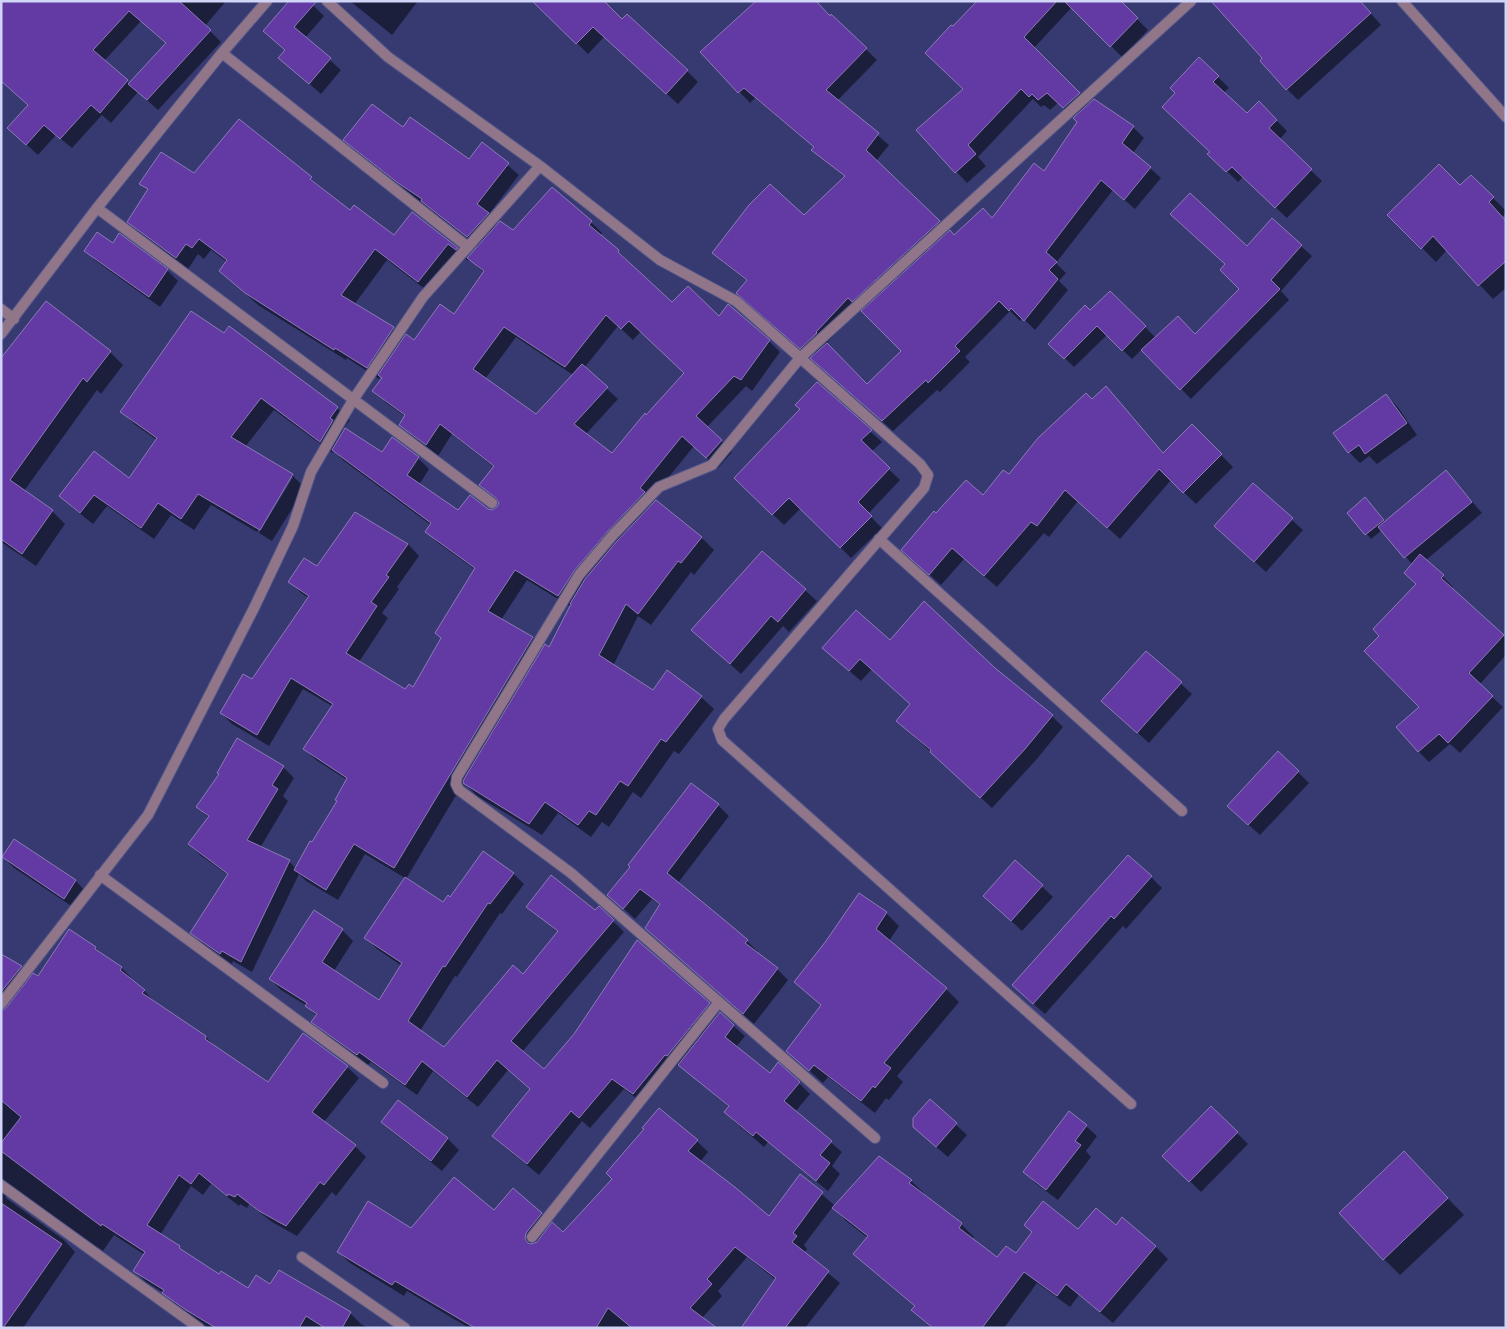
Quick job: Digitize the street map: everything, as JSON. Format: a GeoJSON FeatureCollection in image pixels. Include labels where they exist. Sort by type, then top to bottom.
{"type":"FeatureCollection","features":[{"type":"Feature","properties":{"kind":"street"},"geometry":{"type":"LineString","coordinates":[[1,334],[97,208],[222,53],[267,1]]}},
{"type":"Feature","properties":{"kind":"street"},"geometry":{"type":"LineString","coordinates":[[328,1],[388,57],[540,166],[660,260],[736,301],[920,464],[928,475],[924,488],[724,719],[718,729],[722,740],[1131,1104]]}},
{"type":"Feature","properties":{"kind":"street"},"geometry":{"type":"LineString","coordinates":[[875,1138],[571,874],[459,790],[456,784],[457,777],[580,575],[612,536],[659,487],[712,465],[800,358],[1191,1]]}},
{"type":"Feature","properties":{"kind":"street"},"geometry":{"type":"LineString","coordinates":[[1402,1],[1506,116]]}},
{"type":"Feature","properties":{"kind":"street"},"geometry":{"type":"LineString","coordinates":[[222,53],[468,247]]}},
{"type":"Feature","properties":{"kind":"street"},"geometry":{"type":"LineString","coordinates":[[1,1004],[148,815],[254,608],[293,526],[311,472],[353,400],[423,297],[540,166]]}},
{"type":"Feature","properties":{"kind":"street"},"geometry":{"type":"LineString","coordinates":[[97,208],[492,503]]}},
{"type":"Feature","properties":{"kind":"street"},"geometry":{"type":"LineString","coordinates":[[1,309],[14,318]]}},
{"type":"Feature","properties":{"kind":"street"},"geometry":{"type":"LineString","coordinates":[[879,539],[1182,811]]}},
{"type":"Feature","properties":{"kind":"street"},"geometry":{"type":"LineString","coordinates":[[100,875],[383,1083]]}},
{"type":"Feature","properties":{"kind":"street"},"geometry":{"type":"LineString","coordinates":[[532,1237],[719,1002]]}},
{"type":"Feature","properties":{"kind":"street"},"geometry":{"type":"LineString","coordinates":[[1,1186],[199,1328]]}},
{"type":"Feature","properties":{"kind":"street"},"geometry":{"type":"LineString","coordinates":[[302,1257],[405,1328]]}},
{"type":"Feature","properties":{"kind":"building"},"geometry":{"type":"Polygon","coordinates":[[[1,1],[179,1],[211,30],[147,100],[128,84],[166,43],[129,11],[93,50],[128,80],[100,113],[91,105],[60,139],[44,125],[26,145],[7,128],[28,105],[1,81],[1,1]]]}},
{"type":"Feature","properties":{"kind":"building"},"geometry":{"type":"Polygon","coordinates":[[[289,1],[317,1],[294,27],[331,58],[309,84],[278,58],[285,50],[263,31],[289,1]]]}},
{"type":"Feature","properties":{"kind":"building"},"geometry":{"type":"Polygon","coordinates":[[[532,1],[604,1],[622,19],[627,14],[688,70],[666,94],[593,27],[576,44],[532,1]]]}},
{"type":"Feature","properties":{"kind":"building"},"geometry":{"type":"Polygon","coordinates":[[[756,1],[816,1],[830,16],[831,14],[867,48],[826,90],[879,133],[866,150],[940,221],[852,302],[848,298],[800,349],[736,293],[747,280],[712,253],[749,205],[770,184],[804,215],[845,176],[811,150],[814,147],[744,88],[738,93],[700,52],[756,1]]]}},
{"type":"Feature","properties":{"kind":"building"},"geometry":{"type":"Polygon","coordinates":[[[977,1],[1057,1],[1024,37],[1080,93],[1063,108],[1047,93],[1038,100],[1032,94],[1029,97],[1021,89],[968,145],[976,154],[955,173],[916,130],[963,89],[925,53],[977,1]]]}},
{"type":"Feature","properties":{"kind":"building"},"geometry":{"type":"Polygon","coordinates":[[[1064,1],[1121,1],[1138,18],[1110,47],[1064,1]]]}},
{"type":"Feature","properties":{"kind":"building"},"geometry":{"type":"Polygon","coordinates":[[[1211,1],[1360,1],[1371,13],[1286,90],[1260,61],[1262,58],[1211,1]]]}},
{"type":"Feature","properties":{"kind":"building"},"geometry":{"type":"Polygon","coordinates":[[[1199,57],[1219,76],[1213,82],[1247,113],[1259,101],[1277,120],[1269,128],[1312,169],[1275,208],[1232,167],[1226,172],[1207,154],[1210,152],[1162,107],[1175,93],[1170,88],[1199,57]]]}},
{"type":"Feature","properties":{"kind":"building"},"geometry":{"type":"Polygon","coordinates":[[[1094,99],[1134,126],[1122,143],[1151,167],[1124,200],[1101,180],[1046,252],[1057,262],[1049,270],[1058,279],[1024,321],[1011,308],[1009,311],[999,301],[955,346],[960,351],[928,383],[926,380],[882,421],[810,358],[827,343],[867,384],[901,351],[861,311],[950,230],[954,235],[983,208],[992,218],[1034,163],[1044,171],[1077,122],[1073,118],[1094,99]]]}},
{"type":"Feature","properties":{"kind":"building"},"geometry":{"type":"Polygon","coordinates":[[[372,104],[403,127],[410,117],[469,159],[482,142],[509,163],[477,204],[489,213],[467,237],[421,201],[422,199],[398,183],[343,140],[372,104]]]}},
{"type":"Feature","properties":{"kind":"building"},"geometry":{"type":"Polygon","coordinates":[[[239,119],[350,210],[354,205],[394,235],[412,212],[458,248],[456,250],[448,244],[418,282],[375,249],[341,295],[394,327],[367,368],[335,348],[334,350],[245,293],[219,271],[227,260],[199,239],[192,248],[186,244],[176,258],[127,222],[148,189],[139,184],[161,152],[194,173],[239,119]]]}},
{"type":"Feature","properties":{"kind":"building"},"geometry":{"type":"Polygon","coordinates":[[[1439,164],[1460,185],[1471,175],[1494,197],[1489,202],[1506,221],[1506,261],[1478,286],[1433,236],[1421,249],[1387,215],[1439,164]]]}},
{"type":"Feature","properties":{"kind":"building"},"geometry":{"type":"Polygon","coordinates":[[[552,187],[592,221],[589,225],[619,250],[618,252],[672,302],[688,286],[719,316],[728,304],[770,340],[741,380],[734,376],[696,416],[722,440],[706,458],[682,436],[640,488],[645,492],[607,532],[574,571],[558,596],[515,570],[488,611],[533,637],[394,868],[354,844],[326,890],[294,870],[310,841],[312,842],[337,801],[335,800],[347,778],[303,749],[333,704],[291,678],[257,735],[220,713],[243,674],[252,679],[309,596],[288,582],[304,558],[317,566],[355,512],[408,544],[386,575],[389,577],[371,602],[377,606],[346,653],[405,689],[409,684],[413,687],[441,638],[435,633],[475,568],[425,532],[431,523],[332,450],[345,428],[382,452],[392,437],[419,457],[407,475],[458,510],[470,495],[488,509],[492,510],[497,507],[499,503],[496,498],[479,485],[494,466],[440,424],[426,445],[399,425],[405,415],[372,391],[382,378],[378,375],[406,334],[414,340],[440,304],[454,314],[484,271],[467,258],[500,221],[513,230],[552,187]],[[606,315],[565,367],[504,327],[473,369],[536,414],[582,364],[608,387],[574,424],[612,453],[645,413],[646,415],[684,373],[629,321],[621,329],[606,315]]]}},
{"type":"Feature","properties":{"kind":"building"},"geometry":{"type":"Polygon","coordinates":[[[1190,193],[1247,246],[1272,218],[1302,245],[1271,280],[1280,289],[1180,390],[1141,350],[1178,316],[1195,334],[1239,289],[1220,270],[1225,264],[1170,214],[1190,193]]]}},
{"type":"Feature","properties":{"kind":"building"},"geometry":{"type":"Polygon","coordinates":[[[97,232],[113,243],[119,233],[168,269],[149,297],[84,251],[97,232]]]}},
{"type":"Feature","properties":{"kind":"building"},"geometry":{"type":"Polygon","coordinates":[[[1110,291],[1146,326],[1122,351],[1097,326],[1064,359],[1048,344],[1085,305],[1090,310],[1110,291]]]}},
{"type":"Feature","properties":{"kind":"building"},"geometry":{"type":"Polygon","coordinates":[[[46,301],[111,351],[87,382],[83,378],[10,480],[53,510],[22,554],[1,539],[1,358],[46,301]]]}},
{"type":"Feature","properties":{"kind":"building"},"geometry":{"type":"Polygon","coordinates":[[[191,311],[224,333],[229,326],[338,407],[330,418],[333,420],[320,442],[261,398],[231,437],[293,474],[260,530],[198,494],[181,519],[158,503],[141,528],[94,495],[80,513],[59,496],[94,451],[129,478],[157,438],[120,412],[191,311]]]}},
{"type":"Feature","properties":{"kind":"building"},"geometry":{"type":"Polygon","coordinates":[[[817,382],[872,430],[861,440],[890,468],[858,502],[872,516],[840,548],[789,498],[772,515],[734,478],[800,409],[795,405],[817,382]]]}},
{"type":"Feature","properties":{"kind":"building"},"geometry":{"type":"Polygon","coordinates":[[[1106,386],[1163,453],[1192,424],[1222,454],[1183,493],[1159,469],[1107,528],[1065,490],[1037,526],[1031,522],[984,576],[952,548],[929,575],[901,550],[934,511],[936,513],[966,480],[983,495],[1003,470],[1009,474],[1038,438],[1086,393],[1092,399],[1106,386]]]}},
{"type":"Feature","properties":{"kind":"building"},"geometry":{"type":"Polygon","coordinates":[[[1386,394],[1407,423],[1365,454],[1359,445],[1348,453],[1333,433],[1386,394]]]}},
{"type":"Feature","properties":{"kind":"building"},"geometry":{"type":"Polygon","coordinates":[[[1446,470],[1472,502],[1404,558],[1378,527],[1446,470]]]}},
{"type":"Feature","properties":{"kind":"building"},"geometry":{"type":"Polygon","coordinates":[[[1253,483],[1293,518],[1254,562],[1214,526],[1253,483]]]}},
{"type":"Feature","properties":{"kind":"building"},"geometry":{"type":"Polygon","coordinates":[[[1365,497],[1384,520],[1365,535],[1347,513],[1365,497]]]}},
{"type":"Feature","properties":{"kind":"building"},"geometry":{"type":"Polygon","coordinates":[[[656,500],[702,537],[681,563],[678,561],[638,614],[626,604],[599,655],[653,690],[667,670],[702,696],[666,742],[661,739],[628,786],[620,781],[596,815],[589,811],[578,825],[545,802],[529,824],[463,783],[464,779],[545,644],[549,647],[570,604],[585,579],[617,541],[656,500]]]}},
{"type":"Feature","properties":{"kind":"building"},"geometry":{"type":"Polygon","coordinates":[[[762,551],[806,589],[778,622],[771,616],[730,664],[691,630],[762,551]]]}},
{"type":"Feature","properties":{"kind":"building"},"geometry":{"type":"Polygon","coordinates":[[[1420,554],[1444,575],[1441,578],[1504,635],[1469,673],[1493,696],[1448,743],[1439,734],[1418,752],[1396,727],[1419,707],[1364,651],[1379,636],[1373,629],[1416,584],[1404,573],[1420,554]]]}},
{"type":"Feature","properties":{"kind":"building"},"geometry":{"type":"Polygon","coordinates":[[[924,601],[995,668],[1053,715],[980,798],[930,752],[931,750],[896,721],[910,704],[860,659],[849,671],[822,648],[856,610],[890,640],[924,601]]]}},
{"type":"Feature","properties":{"kind":"building"},"geometry":{"type":"Polygon","coordinates":[[[1146,651],[1182,682],[1137,733],[1101,701],[1146,651]]]}},
{"type":"Feature","properties":{"kind":"building"},"geometry":{"type":"Polygon","coordinates":[[[237,738],[284,766],[272,785],[278,789],[247,840],[290,860],[241,962],[222,951],[220,954],[190,933],[228,874],[188,844],[209,816],[196,807],[219,774],[217,773],[237,738]]]}},
{"type":"Feature","properties":{"kind":"building"},"geometry":{"type":"Polygon","coordinates":[[[1278,751],[1299,771],[1248,825],[1227,806],[1278,751]]]}},
{"type":"Feature","properties":{"kind":"building"},"geometry":{"type":"Polygon","coordinates":[[[691,783],[719,804],[667,873],[748,940],[745,943],[778,968],[743,1014],[645,928],[660,904],[640,889],[623,909],[607,895],[630,867],[628,865],[691,783]]]}},
{"type":"Feature","properties":{"kind":"building"},"geometry":{"type":"Polygon","coordinates":[[[14,839],[76,880],[64,899],[2,857],[14,839]]]}},
{"type":"Feature","properties":{"kind":"building"},"geometry":{"type":"Polygon","coordinates":[[[483,851],[514,873],[490,904],[488,903],[445,967],[443,966],[408,1021],[444,1047],[513,965],[523,974],[558,931],[526,907],[551,875],[595,910],[599,906],[614,920],[511,1041],[544,1069],[574,1034],[637,940],[710,1003],[633,1094],[612,1079],[579,1118],[571,1111],[527,1164],[492,1136],[530,1089],[497,1060],[467,1097],[422,1061],[405,1085],[359,1052],[357,1055],[311,1022],[317,1014],[305,1006],[307,1003],[269,979],[314,910],[343,929],[322,962],[379,1000],[402,963],[364,938],[405,877],[443,902],[448,895],[450,897],[483,851]]]}},
{"type":"Feature","properties":{"kind":"building"},"geometry":{"type":"Polygon","coordinates":[[[1128,855],[1152,876],[1114,919],[1111,916],[1033,1004],[1012,985],[1128,855]]]}},
{"type":"Feature","properties":{"kind":"building"},"geometry":{"type":"Polygon","coordinates":[[[1015,860],[1043,885],[1011,921],[983,896],[1015,860]]]}},
{"type":"Feature","properties":{"kind":"building"},"geometry":{"type":"Polygon","coordinates":[[[859,893],[887,912],[876,929],[947,988],[884,1063],[891,1068],[875,1088],[873,1086],[861,1101],[814,1065],[809,1071],[786,1051],[821,1005],[794,982],[826,941],[859,893]]]}},
{"type":"Feature","properties":{"kind":"building"},"geometry":{"type":"Polygon","coordinates":[[[69,929],[122,967],[120,970],[145,990],[142,993],[206,1036],[205,1039],[268,1082],[303,1033],[348,1066],[312,1112],[356,1145],[324,1185],[320,1182],[286,1226],[259,1211],[237,1194],[235,1197],[228,1194],[227,1196],[199,1173],[191,1184],[179,1175],[147,1225],[219,1274],[221,1271],[248,1288],[256,1275],[270,1284],[279,1270],[351,1312],[342,1328],[325,1328],[306,1316],[299,1328],[216,1328],[186,1310],[162,1293],[164,1290],[133,1271],[145,1252],[102,1224],[101,1226],[1,1151],[1,1143],[21,1117],[1,1100],[1,1011],[6,1008],[33,973],[38,976],[69,929]]]}},
{"type":"Feature","properties":{"kind":"building"},"geometry":{"type":"Polygon","coordinates":[[[1,954],[22,966],[1,992],[1,954]]]}},
{"type":"Feature","properties":{"kind":"building"},"geometry":{"type":"Polygon","coordinates":[[[720,1012],[734,1025],[725,1037],[770,1073],[778,1062],[800,1082],[784,1101],[832,1141],[820,1155],[830,1163],[816,1181],[756,1132],[753,1136],[724,1112],[729,1106],[678,1065],[720,1012]]]}},
{"type":"Feature","properties":{"kind":"building"},"geometry":{"type":"Polygon","coordinates":[[[930,1099],[957,1123],[936,1147],[913,1127],[913,1118],[930,1099]]]}},
{"type":"Feature","properties":{"kind":"building"},"geometry":{"type":"Polygon","coordinates":[[[398,1100],[448,1138],[431,1161],[381,1122],[398,1100]]]}},
{"type":"Feature","properties":{"kind":"building"},"geometry":{"type":"Polygon","coordinates":[[[1211,1106],[1238,1132],[1189,1182],[1162,1156],[1211,1106]]]}},
{"type":"Feature","properties":{"kind":"building"},"geometry":{"type":"Polygon","coordinates":[[[659,1108],[698,1140],[688,1151],[769,1216],[800,1174],[823,1192],[793,1233],[797,1236],[792,1242],[829,1271],[785,1328],[741,1328],[776,1278],[735,1247],[707,1279],[712,1284],[690,1308],[717,1328],[632,1328],[608,1308],[596,1328],[475,1328],[395,1281],[392,1285],[337,1252],[368,1201],[411,1228],[454,1177],[494,1210],[513,1188],[542,1213],[526,1233],[525,1239],[528,1243],[537,1242],[552,1222],[563,1232],[612,1179],[606,1173],[644,1129],[642,1128],[659,1108]]]}},
{"type":"Feature","properties":{"kind":"building"},"geometry":{"type":"Polygon","coordinates":[[[1069,1111],[1087,1125],[1075,1141],[1081,1145],[1046,1190],[1023,1172],[1069,1111]]]}},
{"type":"Feature","properties":{"kind":"building"},"geometry":{"type":"Polygon","coordinates":[[[1404,1151],[1448,1198],[1383,1260],[1339,1213],[1404,1151]]]}},
{"type":"Feature","properties":{"kind":"building"},"geometry":{"type":"Polygon","coordinates":[[[879,1156],[912,1180],[909,1183],[962,1223],[959,1228],[997,1257],[1006,1246],[1016,1253],[1032,1232],[1024,1225],[1043,1201],[1078,1229],[1096,1208],[1116,1225],[1122,1217],[1156,1246],[1100,1312],[1066,1284],[1057,1296],[1024,1272],[982,1328],[933,1328],[911,1310],[915,1306],[853,1254],[868,1236],[832,1208],[879,1156]]]}},
{"type":"Feature","properties":{"kind":"building"},"geometry":{"type":"Polygon","coordinates":[[[1,1203],[62,1244],[3,1328],[1,1328],[1,1203]]]}}]}
